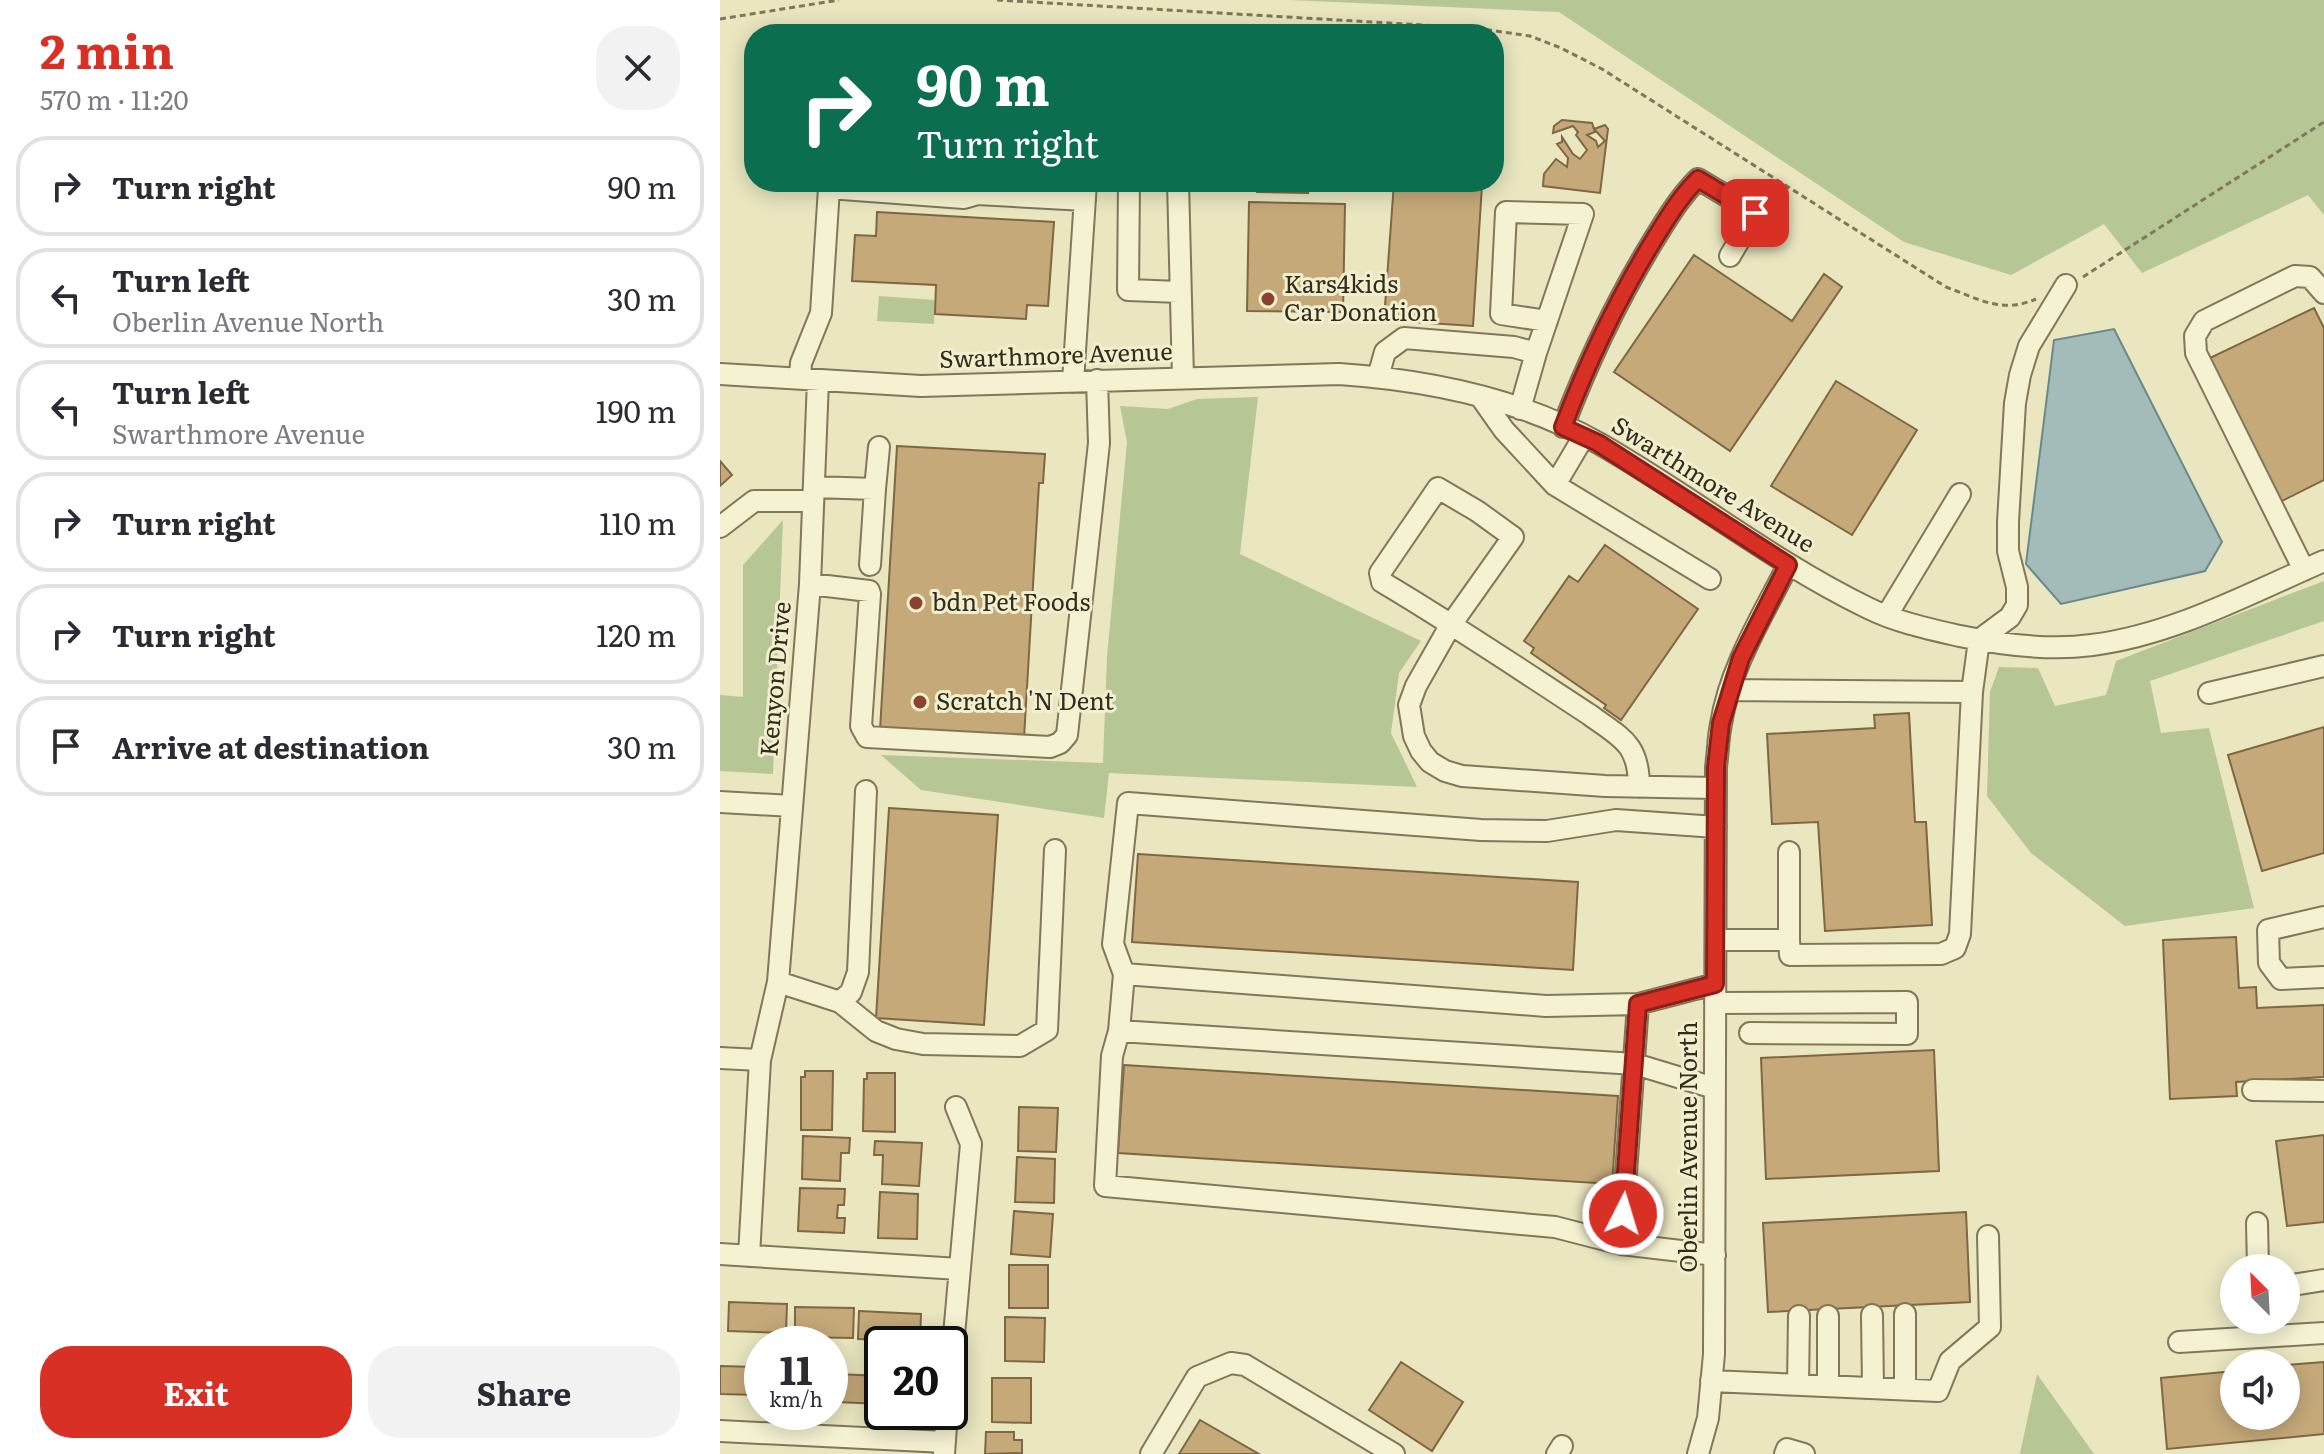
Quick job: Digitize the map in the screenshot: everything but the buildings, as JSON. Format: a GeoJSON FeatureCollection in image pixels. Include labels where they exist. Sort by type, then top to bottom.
{"type":"FeatureCollection","features":[{"type":"Feature","properties":{"kind":"street"},"geometry":{"type":"LineString","coordinates":[[1563,427],[1597,345],[1636,270],[1682,195],[1698,179],[1755,213],[1730,256]]}},
{"type":"Feature","properties":{"kind":"street","name":"Kenyon Drive"},"geometry":{"type":"LineString","coordinates":[[749,1256],[760,1060],[778,982],[810,584],[814,494],[809,379],[801,363],[821,313],[829,192]]}},
{"type":"Feature","properties":{"kind":"street","name":"Kenyon Drive"},"geometry":{"type":"LineString","coordinates":[[883,192],[964,198],[978,194],[1049,192]]}},
{"type":"Feature","properties":{"kind":"street"},"geometry":{"type":"LineString","coordinates":[[1073,382],[1085,192]]}},
{"type":"Feature","properties":{"kind":"street"},"geometry":{"type":"LineString","coordinates":[[1129,192],[1128,290],[1179,292]]}},
{"type":"Feature","properties":{"kind":"street"},"geometry":{"type":"LineString","coordinates":[[1178,192],[1183,378]]}},
{"type":"Feature","properties":{"kind":"street"},"geometry":{"type":"LineString","coordinates":[[1520,409],[1583,214],[1506,212],[1501,314],[1547,321]]}},
{"type":"Feature","properties":{"kind":"street"},"geometry":{"type":"LineString","coordinates":[[2304,570],[2196,353],[2195,336],[2204,321],[2295,276],[2310,277],[2324,293]]}},
{"type":"Feature","properties":{"kind":"street"},"geometry":{"type":"LineString","coordinates":[[1789,852],[1790,955],[1941,954],[1955,948],[1960,934],[1972,692],[1979,640],[2010,617],[2017,605],[2017,587],[2008,551],[2015,403],[2029,346],[2066,285]]}},
{"type":"Feature","properties":{"kind":"street"},"geometry":{"type":"LineString","coordinates":[[1378,377],[1385,352],[1404,338],[1514,347],[1536,353]]}},
{"type":"Feature","properties":{"kind":"street","name":"Swarthmore Avenue"},"geometry":{"type":"LineString","coordinates":[[720,374],[921,386],[1339,374],[1378,377],[1480,396],[1584,436],[1788,565],[1870,609],[1926,628],[2008,646],[2090,646],[2127,638],[2235,600],[2324,561]]}},
{"type":"Feature","properties":{"kind":"street"},"geometry":{"type":"LineString","coordinates":[[810,584],[869,591],[861,726],[867,737],[1050,747],[1060,743],[1067,735],[1099,443],[1097,380]]}},
{"type":"Feature","properties":{"kind":"street"},"geometry":{"type":"LineString","coordinates":[[1480,396],[1504,430],[1555,485],[1710,579]]}},
{"type":"Feature","properties":{"kind":"street"},"geometry":{"type":"LineString","coordinates":[[1555,485],[1584,436]]}},
{"type":"Feature","properties":{"kind":"street"},"geometry":{"type":"LineString","coordinates":[[870,565],[879,447]]}},
{"type":"Feature","properties":{"kind":"street"},"geometry":{"type":"LineString","coordinates":[[1639,787],[1639,768],[1624,738],[1450,626],[1382,582],[1379,578],[1400,541],[1438,488],[1513,537],[1450,626],[1416,686],[1409,705],[1414,736],[1430,762],[1462,776],[1639,787],[1716,788]]}},
{"type":"Feature","properties":{"kind":"street"},"geometry":{"type":"LineString","coordinates":[[720,527],[754,501],[875,489]]}},
{"type":"Feature","properties":{"kind":"street"},"geometry":{"type":"LineString","coordinates":[[1887,615],[1960,494]]}},
{"type":"Feature","properties":{"kind":"street","name":"Oberlin Avenue North"},"geometry":{"type":"LineString","coordinates":[[1698,1454],[1708,1418],[1714,1354],[1716,788],[1721,723],[1741,658],[1788,565]]}},
{"type":"Feature","properties":{"kind":"street"},"geometry":{"type":"LineString","coordinates":[[2209,693],[2324,666]]}},
{"type":"Feature","properties":{"kind":"street"},"geometry":{"type":"LineString","coordinates":[[1729,690],[1972,692]]}},
{"type":"Feature","properties":{"kind":"street"},"geometry":{"type":"LineString","coordinates":[[840,1002],[851,992],[858,972],[866,791]]}},
{"type":"Feature","properties":{"kind":"street"},"geometry":{"type":"LineString","coordinates":[[720,802],[792,806]]}},
{"type":"Feature","properties":{"kind":"street"},"geometry":{"type":"LineString","coordinates":[[1715,1255],[1621,1244],[1555,1227],[1105,1186],[1112,1056],[1119,1031],[1124,974],[1113,944],[1128,803],[1481,830],[1547,831],[1616,820],[1716,827]]}},
{"type":"Feature","properties":{"kind":"street"},"geometry":{"type":"LineString","coordinates":[[778,982],[840,1002],[876,1031],[896,1039],[923,1044],[1020,1046],[1047,1030],[1055,850]]}},
{"type":"Feature","properties":{"kind":"street"},"geometry":{"type":"LineString","coordinates":[[2324,917],[2268,930],[2269,963],[2281,979],[2324,977]]}},
{"type":"Feature","properties":{"kind":"street"},"geometry":{"type":"LineString","coordinates":[[1716,940],[1789,940]]}},
{"type":"Feature","properties":{"kind":"street"},"geometry":{"type":"LineString","coordinates":[[1124,974],[1546,1006],[1638,1004],[1715,994],[1907,1002],[1907,1034],[1750,1033]]}},
{"type":"Feature","properties":{"kind":"street"},"geometry":{"type":"LineString","coordinates":[[1621,1244],[1638,1004]]}},
{"type":"Feature","properties":{"kind":"street"},"geometry":{"type":"LineString","coordinates":[[1119,1031],[1635,1064],[1714,1088]]}},
{"type":"Feature","properties":{"kind":"street"},"geometry":{"type":"LineString","coordinates":[[720,1058],[760,1060]]}},
{"type":"Feature","properties":{"kind":"street"},"geometry":{"type":"LineString","coordinates":[[2253,1090],[2324,1091]]}},
{"type":"Feature","properties":{"kind":"street"},"geometry":{"type":"LineString","coordinates":[[954,1326],[971,1144],[956,1107]]}},
{"type":"Feature","properties":{"kind":"street"},"geometry":{"type":"LineString","coordinates":[[2257,1223],[2258,1254]]}},
{"type":"Feature","properties":{"kind":"street"},"geometry":{"type":"LineString","coordinates":[[1711,1381],[1938,1391],[1950,1361],[1990,1327],[1988,1236]]}},
{"type":"Feature","properties":{"kind":"street"},"geometry":{"type":"LineString","coordinates":[[720,1254],[959,1269]]}},
{"type":"Feature","properties":{"kind":"street"},"geometry":{"type":"LineString","coordinates":[[2300,1284],[2324,1280]]}},
{"type":"Feature","properties":{"kind":"street"},"geometry":{"type":"LineString","coordinates":[[1905,1314],[1905,1389]]}},
{"type":"Feature","properties":{"kind":"street"},"geometry":{"type":"LineString","coordinates":[[1872,1315],[1873,1388]]}},
{"type":"Feature","properties":{"kind":"street"},"geometry":{"type":"LineString","coordinates":[[1798,1385],[1799,1316]]}},
{"type":"Feature","properties":{"kind":"street"},"geometry":{"type":"LineString","coordinates":[[1828,1316],[1828,1386]]}},
{"type":"Feature","properties":{"kind":"street"},"geometry":{"type":"LineString","coordinates":[[2179,1342],[2324,1333]]}},
{"type":"Feature","properties":{"kind":"street"},"geometry":{"type":"LineString","coordinates":[[1151,1454],[1197,1377],[1231,1363],[1245,1365],[1394,1454]]}},
{"type":"Feature","properties":{"kind":"street"},"geometry":{"type":"LineString","coordinates":[[720,1431],[944,1448]]}},
{"type":"Feature","properties":{"kind":"street"},"geometry":{"type":"LineString","coordinates":[[1785,1454],[1787,1449],[1804,1454]]}},
{"type":"Feature","properties":{"kind":"path"},"geometry":{"type":"LineString","coordinates":[[720,19],[839,0]]}},
{"type":"Feature","properties":{"kind":"path"},"geometry":{"type":"LineString","coordinates":[[997,0],[1407,24]]}},
{"type":"Feature","properties":{"kind":"path"},"geometry":{"type":"LineString","coordinates":[[1504,32],[1530,36],[1602,69],[1946,287],[1996,306],[2019,306],[2095,271],[2324,122]]}},
{"type":"Feature","properties":{"kind":"green space"},"geometry":{"type":"Polygon","coordinates":[[[1289,0],[2324,0],[2324,215],[2308,195],[2142,273],[2104,224],[2011,275],[1904,242],[1559,12],[1289,0]]]}},
{"type":"Feature","properties":{"kind":"green space"},"geometry":{"type":"Polygon","coordinates":[[[879,296],[935,300],[934,324],[877,321],[879,296]]]}},
{"type":"Feature","properties":{"kind":"green space"},"geometry":{"type":"Polygon","coordinates":[[[1258,397],[1240,554],[1421,641],[1399,673],[1391,733],[1417,787],[1109,773],[1104,818],[921,790],[881,755],[1103,763],[1107,657],[1127,442],[1120,406],[1168,409],[1197,399],[1258,397]]]}},
{"type":"Feature","properties":{"kind":"green space"},"geometry":{"type":"Polygon","coordinates":[[[783,520],[773,774],[720,771],[720,695],[743,697],[743,565],[783,520]]]}},
{"type":"Feature","properties":{"kind":"green space"},"geometry":{"type":"Polygon","coordinates":[[[2324,581],[2324,621],[2150,681],[2161,733],[2209,728],[2254,908],[2125,926],[2031,853],[1987,796],[1990,692],[1999,667],[2038,668],[2055,706],[2106,695],[2116,661],[2324,581]]]}},
{"type":"Feature","properties":{"kind":"green space"},"geometry":{"type":"Polygon","coordinates":[[[2037,1374],[2094,1454],[2020,1454],[2037,1374]]]}},
{"type":"Feature","properties":{"kind":"water"},"geometry":{"type":"Polygon","coordinates":[[[2114,329],[2222,542],[2205,571],[2061,604],[2026,564],[2054,340],[2114,329]]]}},
{"type":"Feature","properties":{"kind":"place","name":"Kars4kids Car Donation"},"geometry":{"type":"Point","coordinates":[1268,299]}},
{"type":"Feature","properties":{"kind":"place","name":"bdn Pet Foods"},"geometry":{"type":"Point","coordinates":[916,603]}},
{"type":"Feature","properties":{"kind":"place","name":"Scratch 'N Dent"},"geometry":{"type":"Point","coordinates":[920,702]}},
{"type":"Feature","properties":{"kind":"route"},"geometry":{"type":"LineString","coordinates":[[1623,1214],[1638,1004],[1715,984],[1716,767],[1721,723],[1741,658],[1788,565],[1598,443],[1563,427],[1578,386],[1617,305],[1682,195],[1698,179],[1755,213]]}}]}
